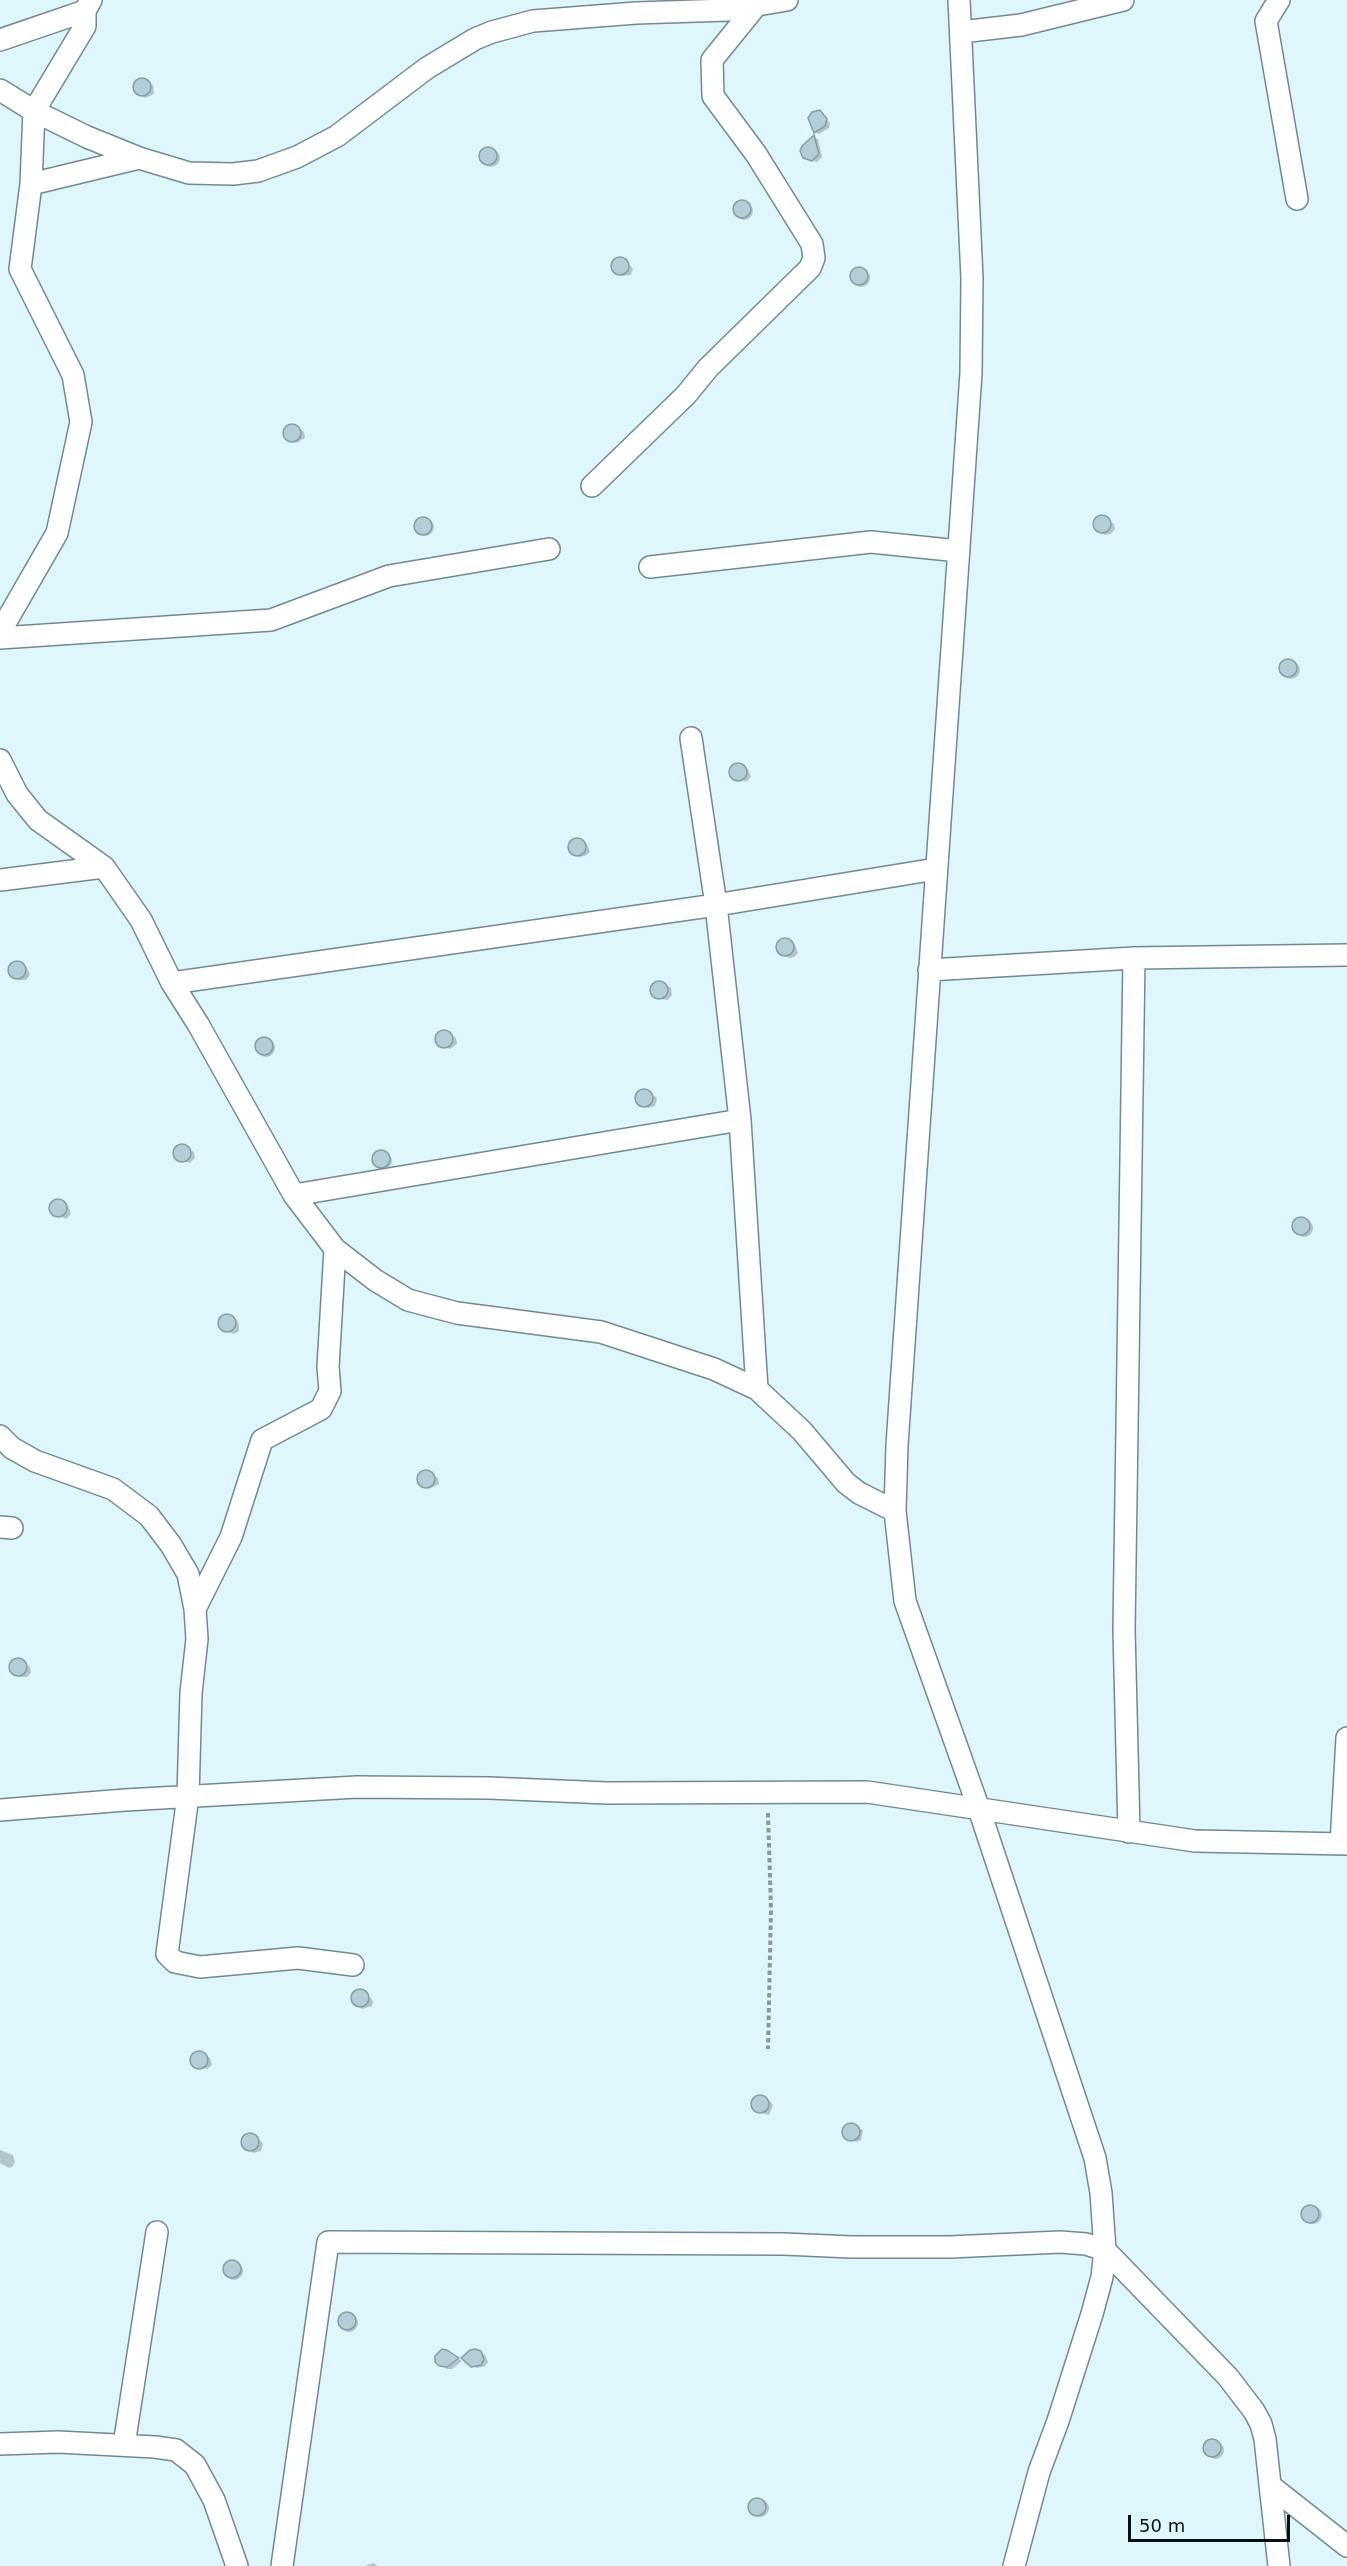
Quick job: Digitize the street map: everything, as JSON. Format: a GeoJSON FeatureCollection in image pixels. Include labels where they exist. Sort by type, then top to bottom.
{"type":"FeatureCollection","features":[{"type":"Feature","properties":{"kind":"street"},"geometry":{"type":"LineString","coordinates":[[0,90],[34,111],[87,137],[139,158],[189,173],[233,174],[258,171],[297,157],[337,135],[427,68],[475,39],[492,32],[533,21],[755,7],[787,0]]}},
{"type":"Feature","properties":{"kind":"street"},"geometry":{"type":"LineString","coordinates":[[959,0],[972,278],[970,373],[898,1422],[895,1511],[905,1601],[979,1809],[1095,2158],[1102,2202],[1105,2250],[1102,2277],[1092,2314],[1039,2472],[1014,2566]]}},
{"type":"Feature","properties":{"kind":"street"},"geometry":{"type":"LineString","coordinates":[[961,32],[1021,25],[1124,0]]}},
{"type":"Feature","properties":{"kind":"street"},"geometry":{"type":"LineString","coordinates":[[1279,0],[1266,21],[1297,199]]}},
{"type":"Feature","properties":{"kind":"street"},"geometry":{"type":"LineString","coordinates":[[0,40],[88,6],[85,27],[34,111],[31,184],[20,269],[73,375],[81,422],[57,533],[0,632]]}},
{"type":"Feature","properties":{"kind":"street"},"geometry":{"type":"LineString","coordinates":[[592,486],[686,395],[708,368],[810,268],[814,258],[812,244],[762,164],[712,96],[712,60],[755,7]]}},
{"type":"Feature","properties":{"kind":"street"},"geometry":{"type":"LineString","coordinates":[[31,184],[139,158]]}},
{"type":"Feature","properties":{"kind":"street"},"geometry":{"type":"LineString","coordinates":[[650,567],[872,542],[959,551]]}},
{"type":"Feature","properties":{"kind":"street"},"geometry":{"type":"LineString","coordinates":[[0,638],[271,620],[389,576],[549,549]]}},
{"type":"Feature","properties":{"kind":"street"},"geometry":{"type":"LineString","coordinates":[[691,738],[716,905],[740,1120],[757,1389]]}},
{"type":"Feature","properties":{"kind":"street"},"geometry":{"type":"LineString","coordinates":[[0,760],[17,794],[38,820],[104,867],[141,920],[172,983],[198,1024],[294,1195],[336,1249],[375,1280],[408,1300],[457,1313],[601,1332],[714,1369],[757,1389],[802,1431],[846,1483],[859,1493],[895,1511]]}},
{"type":"Feature","properties":{"kind":"street"},"geometry":{"type":"LineString","coordinates":[[0,880],[104,867]]}},
{"type":"Feature","properties":{"kind":"street"},"geometry":{"type":"LineString","coordinates":[[172,983],[716,905],[936,868]]}},
{"type":"Feature","properties":{"kind":"street"},"geometry":{"type":"LineString","coordinates":[[929,970],[1134,958],[1347,955]]}},
{"type":"Feature","properties":{"kind":"street"},"geometry":{"type":"LineString","coordinates":[[1129,1832],[1124,1629],[1134,958]]}},
{"type":"Feature","properties":{"kind":"street"},"geometry":{"type":"LineString","coordinates":[[294,1195],[740,1120]]}},
{"type":"Feature","properties":{"kind":"street"},"geometry":{"type":"LineString","coordinates":[[195,1609],[231,1537],[262,1440],[321,1409],[330,1391],[328,1367],[336,1249]]}},
{"type":"Feature","properties":{"kind":"street"},"geometry":{"type":"LineString","coordinates":[[0,1436],[12,1448],[35,1461],[112,1489],[149,1516],[171,1545],[188,1575],[195,1609],[197,1639],[191,1693],[188,1796],[167,1954],[175,1962],[200,1967],[298,1958],[353,1965]]}},
{"type":"Feature","properties":{"kind":"street"},"geometry":{"type":"LineString","coordinates":[[0,1810],[188,1796],[357,1787],[489,1788],[607,1793],[867,1792],[1195,1841],[1344,1844],[1347,1738]]}},
{"type":"Feature","properties":{"kind":"street"},"geometry":{"type":"LineString","coordinates":[[124,2445],[157,2232]]}},
{"type":"Feature","properties":{"kind":"street"},"geometry":{"type":"LineString","coordinates":[[282,2566],[328,2242],[784,2244],[851,2247],[950,2247],[1060,2242],[1086,2244],[1105,2250],[1242,2393],[1261,2424],[1272,2487],[1280,2566]]}},
{"type":"Feature","properties":{"kind":"street"},"geometry":{"type":"LineString","coordinates":[[0,2444],[58,2442],[176,2450],[195,2465],[214,2500],[237,2566]]}},
{"type":"Feature","properties":{"kind":"street"},"geometry":{"type":"LineString","coordinates":[[1272,2487],[1347,2546]]}},
{"type":"Feature","properties":{"kind":"path"},"geometry":{"type":"LineString","coordinates":[[767,1792],[771,1909],[768,2049]]}},
{"type":"Feature","properties":{"kind":"building"},"geometry":{"type":"Polygon","coordinates":[[[142,78],[150,83],[151,87],[146,95],[142,96],[134,91],[133,87],[138,79],[142,78]]]}},
{"type":"Feature","properties":{"kind":"building"},"geometry":{"type":"Polygon","coordinates":[[[820,110],[827,119],[825,126],[814,133],[808,118],[812,112],[820,110]]]}},
{"type":"Feature","properties":{"kind":"building"},"geometry":{"type":"Polygon","coordinates":[[[814,135],[819,154],[812,161],[803,158],[800,151],[814,135]]]}},
{"type":"Feature","properties":{"kind":"building"},"geometry":{"type":"Polygon","coordinates":[[[488,147],[494,150],[497,156],[494,162],[488,165],[482,162],[479,156],[482,150],[488,147]]]}},
{"type":"Feature","properties":{"kind":"building"},"geometry":{"type":"Polygon","coordinates":[[[742,200],[750,205],[751,209],[746,217],[742,218],[734,213],[733,209],[738,201],[742,200]]]}},
{"type":"Feature","properties":{"kind":"building"},"geometry":{"type":"Polygon","coordinates":[[[616,257],[624,257],[629,262],[627,273],[616,275],[611,270],[611,262],[616,257]]]}},
{"type":"Feature","properties":{"kind":"building"},"geometry":{"type":"Polygon","coordinates":[[[859,267],[867,272],[868,276],[863,284],[859,285],[851,280],[850,276],[855,268],[859,267]]]}},
{"type":"Feature","properties":{"kind":"building"},"geometry":{"type":"Polygon","coordinates":[[[292,424],[298,427],[301,433],[298,439],[292,442],[286,439],[283,433],[286,427],[292,424]]]}},
{"type":"Feature","properties":{"kind":"building"},"geometry":{"type":"Polygon","coordinates":[[[1102,515],[1110,520],[1111,524],[1106,532],[1102,533],[1094,528],[1093,524],[1098,516],[1102,515]]]}},
{"type":"Feature","properties":{"kind":"building"},"geometry":{"type":"Polygon","coordinates":[[[423,517],[429,520],[432,526],[429,532],[423,535],[417,532],[414,526],[417,520],[423,517]]]}},
{"type":"Feature","properties":{"kind":"building"},"geometry":{"type":"Polygon","coordinates":[[[1288,659],[1294,662],[1297,668],[1294,674],[1288,677],[1282,674],[1279,668],[1282,662],[1288,659]]]}},
{"type":"Feature","properties":{"kind":"building"},"geometry":{"type":"Polygon","coordinates":[[[738,763],[746,768],[747,772],[742,780],[738,781],[730,776],[729,772],[734,764],[738,763]]]}},
{"type":"Feature","properties":{"kind":"building"},"geometry":{"type":"Polygon","coordinates":[[[577,838],[583,841],[586,847],[583,853],[577,856],[571,853],[568,847],[571,841],[577,838]]]}},
{"type":"Feature","properties":{"kind":"building"},"geometry":{"type":"Polygon","coordinates":[[[781,938],[789,938],[794,943],[792,954],[781,956],[776,951],[776,943],[781,938]]]}},
{"type":"Feature","properties":{"kind":"building"},"geometry":{"type":"Polygon","coordinates":[[[17,961],[25,966],[26,970],[21,978],[17,979],[9,974],[8,970],[13,962],[17,961]]]}},
{"type":"Feature","properties":{"kind":"building"},"geometry":{"type":"Polygon","coordinates":[[[659,981],[667,986],[668,990],[663,998],[659,999],[651,994],[650,990],[655,982],[659,981]]]}},
{"type":"Feature","properties":{"kind":"building"},"geometry":{"type":"Polygon","coordinates":[[[440,1030],[448,1030],[453,1035],[451,1046],[440,1048],[435,1043],[435,1035],[440,1030]]]}},
{"type":"Feature","properties":{"kind":"building"},"geometry":{"type":"Polygon","coordinates":[[[260,1037],[268,1037],[273,1042],[271,1053],[260,1055],[255,1050],[255,1042],[260,1037]]]}},
{"type":"Feature","properties":{"kind":"building"},"geometry":{"type":"Polygon","coordinates":[[[644,1089],[652,1094],[653,1098],[648,1106],[644,1107],[636,1102],[635,1098],[640,1090],[644,1089]]]}},
{"type":"Feature","properties":{"kind":"building"},"geometry":{"type":"Polygon","coordinates":[[[182,1144],[190,1149],[191,1153],[186,1161],[182,1162],[174,1157],[173,1153],[178,1145],[182,1144]]]}},
{"type":"Feature","properties":{"kind":"building"},"geometry":{"type":"Polygon","coordinates":[[[381,1150],[387,1153],[390,1159],[387,1165],[381,1168],[375,1165],[372,1159],[375,1153],[381,1150]]]}},
{"type":"Feature","properties":{"kind":"building"},"geometry":{"type":"Polygon","coordinates":[[[58,1199],[66,1204],[67,1208],[62,1216],[58,1217],[50,1212],[49,1208],[54,1200],[58,1199]]]}},
{"type":"Feature","properties":{"kind":"building"},"geometry":{"type":"Polygon","coordinates":[[[1301,1217],[1309,1222],[1310,1226],[1305,1234],[1301,1235],[1293,1230],[1292,1226],[1297,1218],[1301,1217]]]}},
{"type":"Feature","properties":{"kind":"building"},"geometry":{"type":"Polygon","coordinates":[[[223,1314],[231,1314],[236,1319],[234,1330],[223,1332],[218,1327],[218,1319],[223,1314]]]}},
{"type":"Feature","properties":{"kind":"building"},"geometry":{"type":"Polygon","coordinates":[[[426,1470],[434,1475],[435,1479],[430,1487],[426,1488],[418,1483],[417,1479],[422,1471],[426,1470]]]}},
{"type":"Feature","properties":{"kind":"building"},"geometry":{"type":"Polygon","coordinates":[[[18,1658],[26,1663],[27,1667],[22,1675],[18,1676],[10,1671],[9,1667],[14,1659],[18,1658]]]}},
{"type":"Feature","properties":{"kind":"building"},"geometry":{"type":"Polygon","coordinates":[[[360,1989],[367,1991],[369,1998],[367,2005],[360,2007],[353,2005],[351,1998],[353,1991],[360,1989]]]}},
{"type":"Feature","properties":{"kind":"building"},"geometry":{"type":"Polygon","coordinates":[[[199,2051],[207,2056],[208,2060],[203,2068],[199,2069],[191,2064],[190,2060],[195,2052],[199,2051]]]}},
{"type":"Feature","properties":{"kind":"building"},"geometry":{"type":"Polygon","coordinates":[[[756,2095],[764,2095],[769,2100],[767,2111],[756,2113],[751,2108],[751,2100],[756,2095]]]}},
{"type":"Feature","properties":{"kind":"building"},"geometry":{"type":"Polygon","coordinates":[[[851,2123],[859,2128],[860,2132],[855,2140],[851,2141],[843,2136],[842,2132],[847,2124],[851,2123]]]}},
{"type":"Feature","properties":{"kind":"building"},"geometry":{"type":"Polygon","coordinates":[[[250,2133],[258,2138],[259,2142],[254,2150],[250,2151],[242,2146],[241,2142],[246,2134],[250,2133]]]}},
{"type":"Feature","properties":{"kind":"building"},"geometry":{"type":"Polygon","coordinates":[[[1310,2205],[1318,2210],[1319,2214],[1314,2222],[1310,2223],[1302,2218],[1301,2214],[1306,2206],[1310,2205]]]}},
{"type":"Feature","properties":{"kind":"building"},"geometry":{"type":"Polygon","coordinates":[[[232,2260],[238,2263],[241,2269],[238,2275],[232,2278],[226,2275],[223,2269],[226,2263],[232,2260]]]}},
{"type":"Feature","properties":{"kind":"building"},"geometry":{"type":"Polygon","coordinates":[[[347,2312],[355,2317],[356,2321],[351,2329],[347,2330],[339,2325],[338,2321],[343,2313],[347,2312]]]}},
{"type":"Feature","properties":{"kind":"building"},"geometry":{"type":"Polygon","coordinates":[[[442,2349],[459,2358],[447,2367],[439,2366],[435,2362],[435,2356],[442,2349]]]}},
{"type":"Feature","properties":{"kind":"building"},"geometry":{"type":"Polygon","coordinates":[[[470,2350],[481,2351],[484,2359],[481,2365],[471,2367],[461,2358],[470,2350]]]}},
{"type":"Feature","properties":{"kind":"building"},"geometry":{"type":"Polygon","coordinates":[[[1212,2439],[1218,2442],[1221,2448],[1218,2454],[1212,2457],[1206,2454],[1203,2448],[1206,2442],[1212,2439]]]}},
{"type":"Feature","properties":{"kind":"building"},"geometry":{"type":"Polygon","coordinates":[[[757,2498],[765,2503],[766,2507],[761,2515],[757,2516],[749,2511],[748,2507],[753,2499],[757,2498]]]}}]}
